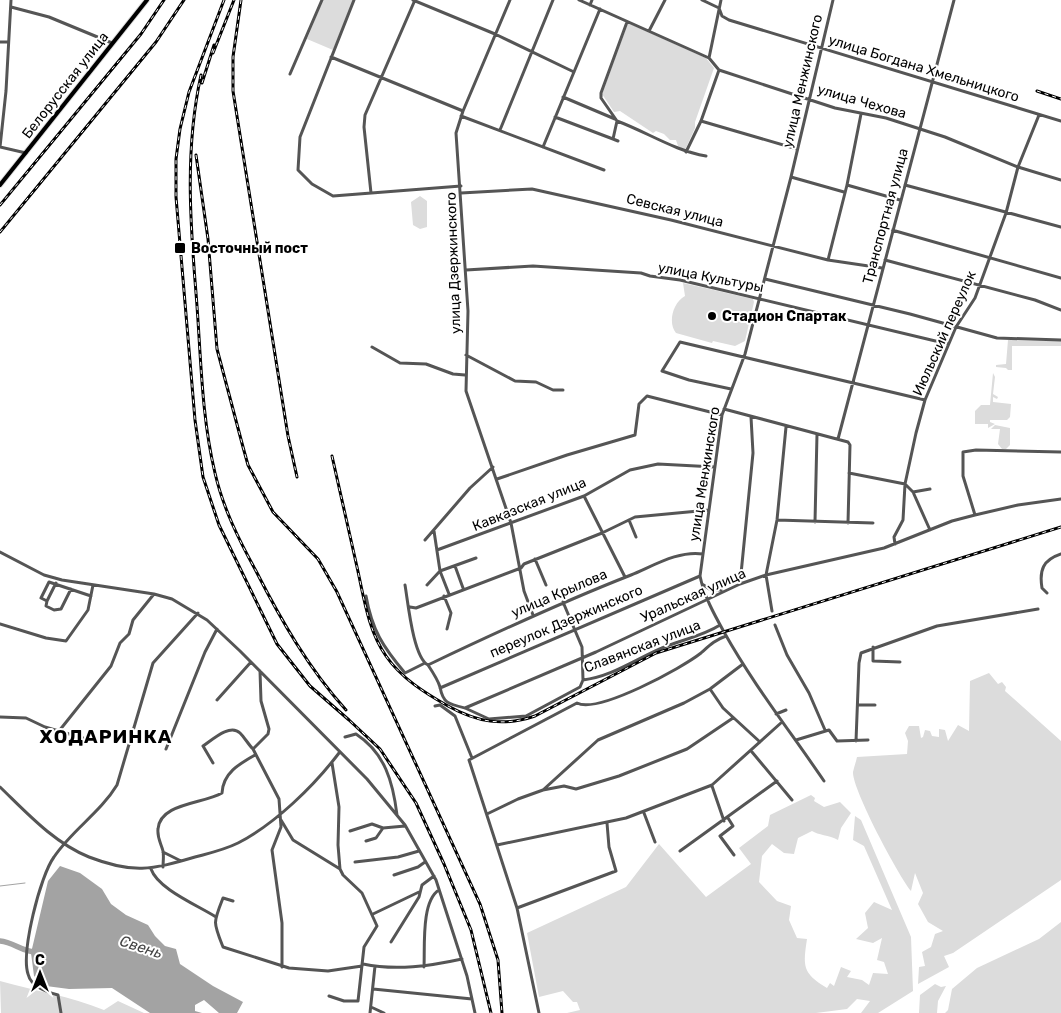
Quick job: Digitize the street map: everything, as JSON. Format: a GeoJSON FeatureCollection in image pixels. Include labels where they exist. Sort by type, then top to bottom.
{"type":"FeatureCollection","features":[{"type":"Feature","properties":{"kind":"main road","name":"Белорусская улица"},"geometry":{"type":"LineString","coordinates":[[0,185],[147,0]]}},
{"type":"Feature","properties":{"kind":"street"},"geometry":{"type":"LineString","coordinates":[[11,0],[6,90],[0,147],[26,153]]}},
{"type":"Feature","properties":{"kind":"street"},"geometry":{"type":"LineString","coordinates":[[290,74],[322,0]]}},
{"type":"Feature","properties":{"kind":"street"},"geometry":{"type":"LineString","coordinates":[[354,0],[300,137],[297,163],[301,175],[333,196],[461,186]]}},
{"type":"Feature","properties":{"kind":"street"},"geometry":{"type":"LineString","coordinates":[[371,193],[364,120],[414,0],[495,34],[574,72]]}},
{"type":"Feature","properties":{"kind":"street","name":"улица Дзержинского"},"geometry":{"type":"LineString","coordinates":[[510,0],[463,110],[456,133],[462,193],[468,311],[465,375],[466,391],[511,523],[527,604],[533,615]]}},
{"type":"Feature","properties":{"kind":"street"},"geometry":{"type":"LineString","coordinates":[[500,130],[553,0]]}},
{"type":"Feature","properties":{"kind":"street"},"geometry":{"type":"LineString","coordinates":[[579,0],[709,58],[719,70],[701,121],[686,152]]}},
{"type":"Feature","properties":{"kind":"street"},"geometry":{"type":"LineString","coordinates":[[590,4],[592,0]]}},
{"type":"Feature","properties":{"kind":"street"},"geometry":{"type":"LineString","coordinates":[[649,31],[665,0]]}},
{"type":"Feature","properties":{"kind":"street","name":"улица Богдана Хмельницкого"},"geometry":{"type":"LineString","coordinates":[[702,0],[719,8],[722,16],[729,20],[1061,121]]}},
{"type":"Feature","properties":{"kind":"street"},"geometry":{"type":"LineString","coordinates":[[709,58],[721,0]]}},
{"type":"Feature","properties":{"kind":"street","name":"улица Менжинского"},"geometry":{"type":"LineString","coordinates":[[824,781],[776,714],[726,636],[707,598],[700,576],[722,415],[744,357],[760,298],[833,0]]}},
{"type":"Feature","properties":{"kind":"street","name":"Транспортная улица"},"geometry":{"type":"LineString","coordinates":[[838,439],[954,0]]}},
{"type":"Feature","properties":{"kind":"street"},"geometry":{"type":"LineString","coordinates":[[11,6],[49,17],[112,43]]}},
{"type":"Feature","properties":{"kind":"street"},"geometry":{"type":"LineString","coordinates":[[543,147],[600,9]]}},
{"type":"Feature","properties":{"kind":"street"},"geometry":{"type":"LineString","coordinates":[[613,139],[617,121],[601,98],[601,93],[628,22]]}},
{"type":"Feature","properties":{"kind":"street"},"geometry":{"type":"LineString","coordinates":[[0,42],[8,42]]}},
{"type":"Feature","properties":{"kind":"street"},"geometry":{"type":"LineString","coordinates":[[332,57],[463,110]]}},
{"type":"Feature","properties":{"kind":"street","name":"улица Чехова"},"geometry":{"type":"LineString","coordinates":[[719,70],[810,98],[835,108],[886,118],[1018,167],[1061,180]]}},
{"type":"Feature","properties":{"kind":"street"},"geometry":{"type":"LineString","coordinates":[[0,90],[6,90]]}},
{"type":"Feature","properties":{"kind":"street"},"geometry":{"type":"LineString","coordinates":[[563,97],[640,129],[686,152],[706,156]]}},
{"type":"Feature","properties":{"kind":"street"},"geometry":{"type":"LineString","coordinates":[[828,260],[844,192],[848,185],[861,114]]}},
{"type":"Feature","properties":{"kind":"street","name":"Июльский переулок"},"geometry":{"type":"LineString","coordinates":[[895,544],[894,536],[904,520],[906,484],[925,400],[956,327],[976,298],[1006,213],[1018,167],[1040,115]]}},
{"type":"Feature","properties":{"kind":"street"},"geometry":{"type":"LineString","coordinates":[[461,116],[604,170]]}},
{"type":"Feature","properties":{"kind":"street"},"geometry":{"type":"LineString","coordinates":[[555,117],[618,141]]}},
{"type":"Feature","properties":{"kind":"street"},"geometry":{"type":"LineString","coordinates":[[701,121],[797,149]]}},
{"type":"Feature","properties":{"kind":"street"},"geometry":{"type":"LineString","coordinates":[[791,177],[844,192]]}},
{"type":"Feature","properties":{"kind":"street"},"geometry":{"type":"LineString","coordinates":[[848,185],[900,200]]}},
{"type":"Feature","properties":{"kind":"street"},"geometry":{"type":"LineString","coordinates":[[905,185],[1061,227]]}},
{"type":"Feature","properties":{"kind":"street","name":"Севская улица"},"geometry":{"type":"LineString","coordinates":[[462,193],[532,188],[671,220],[828,260],[882,268]]}},
{"type":"Feature","properties":{"kind":"street"},"geometry":{"type":"LineString","coordinates":[[892,230],[1061,278]]}},
{"type":"Feature","properties":{"kind":"street"},"geometry":{"type":"LineString","coordinates":[[885,260],[1035,300],[1061,310]]}},
{"type":"Feature","properties":{"kind":"street","name":"улица Культуры"},"geometry":{"type":"LineString","coordinates":[[466,270],[533,266],[641,273],[760,298],[948,344]]}},
{"type":"Feature","properties":{"kind":"street"},"geometry":{"type":"LineString","coordinates":[[765,279],[873,304],[997,338],[1061,340]]}},
{"type":"Feature","properties":{"kind":"street"},"geometry":{"type":"LineString","coordinates":[[731,389],[689,380],[662,371],[680,342],[925,400]]}},
{"type":"Feature","properties":{"kind":"street"},"geometry":{"type":"LineString","coordinates":[[372,347],[400,363],[426,364],[453,374],[465,375]]}},
{"type":"Feature","properties":{"kind":"street"},"geometry":{"type":"LineString","coordinates":[[466,355],[515,381],[536,382],[553,390],[563,390]]}},
{"type":"Feature","properties":{"kind":"street"},"geometry":{"type":"LineString","coordinates":[[497,479],[567,455],[635,435],[640,404],[647,396],[722,415]]}},
{"type":"Feature","properties":{"kind":"street"},"geometry":{"type":"LineString","coordinates":[[724,409],[786,427],[838,439],[850,445],[848,523]]}},
{"type":"Feature","properties":{"kind":"street"},"geometry":{"type":"LineString","coordinates":[[740,584],[753,453],[751,417]]}},
{"type":"Feature","properties":{"kind":"street"},"geometry":{"type":"LineString","coordinates":[[772,611],[766,576],[777,520],[786,427]]}},
{"type":"Feature","properties":{"kind":"street"},"geometry":{"type":"LineString","coordinates":[[815,522],[817,434]]}},
{"type":"Feature","properties":{"kind":"street"},"geometry":{"type":"LineString","coordinates":[[975,515],[963,476],[962,455],[970,450],[1061,452]]}},
{"type":"Feature","properties":{"kind":"street","name":"Кавказская улица"},"geometry":{"type":"LineString","coordinates":[[437,550],[584,496],[630,470],[642,467],[679,464],[714,467]]}},
{"type":"Feature","properties":{"kind":"street"},"geometry":{"type":"LineString","coordinates":[[425,540],[470,488],[493,467]]}},
{"type":"Feature","properties":{"kind":"street"},"geometry":{"type":"LineString","coordinates":[[849,473],[906,484],[913,492],[930,530]]}},
{"type":"Feature","properties":{"kind":"street"},"geometry":{"type":"LineString","coordinates":[[913,492],[930,489]]}},
{"type":"Feature","properties":{"kind":"street"},"geometry":{"type":"LineString","coordinates":[[584,496],[624,577]]}},
{"type":"Feature","properties":{"kind":"street","name":"Уральская улица"},"geometry":{"type":"LineString","coordinates":[[465,708],[584,656],[740,584],[895,544],[975,515],[1018,505],[1061,499]]}},
{"type":"Feature","properties":{"kind":"street"},"geometry":{"type":"LineString","coordinates":[[410,606],[416,608],[463,588],[521,568],[524,564],[602,533],[635,517],[709,510]]}},
{"type":"Feature","properties":{"kind":"street"},"geometry":{"type":"LineString","coordinates":[[629,520],[636,537]]}},
{"type":"Feature","properties":{"kind":"street"},"geometry":{"type":"LineString","coordinates":[[777,520],[873,523]]}},
{"type":"Feature","properties":{"kind":"street"},"geometry":{"type":"LineString","coordinates":[[434,530],[440,571],[449,594]]}},
{"type":"Feature","properties":{"kind":"street"},"geometry":{"type":"LineString","coordinates":[[0,552],[44,575],[93,585],[154,594],[172,599],[198,613],[251,662],[339,753],[367,779],[405,826],[434,876],[462,959],[475,1013]]}},
{"type":"Feature","properties":{"kind":"street","name":"улица Крылова"},"geometry":{"type":"LineString","coordinates":[[366,596],[373,627],[388,653],[405,673],[533,615],[624,577],[688,553],[703,554]]}},
{"type":"Feature","properties":{"kind":"street"},"geometry":{"type":"LineString","coordinates":[[1047,593],[1042,588],[1042,569],[1048,560],[1061,554]]}},
{"type":"Feature","properties":{"kind":"street"},"geometry":{"type":"LineString","coordinates":[[427,585],[440,571],[476,558]]}},
{"type":"Feature","properties":{"kind":"street"},"geometry":{"type":"LineString","coordinates":[[535,560],[546,584]]}},
{"type":"Feature","properties":{"kind":"street"},"geometry":{"type":"LineString","coordinates":[[455,566],[463,588]]}},
{"type":"Feature","properties":{"kind":"street","name":"переулок Дзержинского"},"geometry":{"type":"LineString","coordinates":[[440,688],[575,628],[700,576]]}},
{"type":"Feature","properties":{"kind":"street"},"geometry":{"type":"LineString","coordinates":[[47,601],[41,598],[49,582],[91,596]]}},
{"type":"Feature","properties":{"kind":"street"},"geometry":{"type":"LineString","coordinates":[[56,583],[46,606],[54,610],[61,608],[72,589]]}},
{"type":"Feature","properties":{"kind":"street"},"geometry":{"type":"LineString","coordinates":[[702,584],[712,590],[724,590]]}},
{"type":"Feature","properties":{"kind":"street"},"geometry":{"type":"LineString","coordinates":[[0,624],[46,638],[66,641],[88,610],[93,585]]}},
{"type":"Feature","properties":{"kind":"street"},"geometry":{"type":"LineString","coordinates":[[405,585],[416,644],[440,688],[440,694],[446,702],[465,708]]}},
{"type":"Feature","properties":{"kind":"street"},"geometry":{"type":"LineString","coordinates":[[59,731],[111,666],[120,643],[129,634],[133,620],[154,594]]}},
{"type":"Feature","properties":{"kind":"street"},"geometry":{"type":"LineString","coordinates":[[444,596],[451,613],[447,629]]}},
{"type":"Feature","properties":{"kind":"street"},"geometry":{"type":"LineString","coordinates":[[564,602],[584,656],[583,680]]}},
{"type":"Feature","properties":{"kind":"street"},"geometry":{"type":"LineString","coordinates":[[856,741],[859,658],[861,653],[873,647],[937,626],[1038,609]]}},
{"type":"Feature","properties":{"kind":"street"},"geometry":{"type":"LineString","coordinates":[[61,1013],[58,995],[37,987],[28,976],[26,952],[46,870],[63,844],[109,798],[117,786],[153,663],[198,613]]}},
{"type":"Feature","properties":{"kind":"street"},"geometry":{"type":"LineString","coordinates":[[775,624],[787,655],[809,692],[825,730]]}},
{"type":"Feature","properties":{"kind":"street","name":"Славянская улица"},"geometry":{"type":"LineString","coordinates":[[465,708],[489,719],[526,716],[580,687],[583,680],[606,675],[660,649],[711,631],[720,625]]}},
{"type":"Feature","properties":{"kind":"street"},"geometry":{"type":"LineString","coordinates":[[166,748],[205,652],[217,630]]}},
{"type":"Feature","properties":{"kind":"street","name":"Славянская улица"},"geometry":{"type":"LineString","coordinates":[[487,814],[469,762],[472,758],[578,704],[583,706],[596,705],[624,696],[692,658],[713,641],[726,636]]}},
{"type":"Feature","properties":{"kind":"street"},"geometry":{"type":"LineString","coordinates":[[873,647],[873,661],[900,662]]}},
{"type":"Feature","properties":{"kind":"street"},"geometry":{"type":"LineString","coordinates":[[217,700],[251,662]]}},
{"type":"Feature","properties":{"kind":"street"},"geometry":{"type":"LineString","coordinates":[[543,790],[598,740],[661,714],[710,689],[743,664]]}},
{"type":"Feature","properties":{"kind":"street"},"geometry":{"type":"LineString","coordinates":[[254,749],[269,729],[264,714],[260,671]]}},
{"type":"Feature","properties":{"kind":"street"},"geometry":{"type":"LineString","coordinates":[[710,689],[732,718],[760,742]]}},
{"type":"Feature","properties":{"kind":"street"},"geometry":{"type":"LineString","coordinates":[[435,706],[440,705],[456,716],[472,758]]}},
{"type":"Feature","properties":{"kind":"street"},"geometry":{"type":"LineString","coordinates":[[858,705],[876,706]]}},
{"type":"Feature","properties":{"kind":"street"},"geometry":{"type":"LineString","coordinates":[[776,714],[786,710]]}},
{"type":"Feature","properties":{"kind":"street"},"geometry":{"type":"LineString","coordinates":[[0,718],[26,718],[83,738]]}},
{"type":"Feature","properties":{"kind":"street"},"geometry":{"type":"LineString","coordinates":[[539,1013],[517,908],[487,814],[518,799],[543,790],[564,786],[576,788],[619,776],[687,749],[732,718]]}},
{"type":"Feature","properties":{"kind":"street"},"geometry":{"type":"LineString","coordinates":[[497,846],[607,823],[644,813],[712,786],[752,752],[782,722]]}},
{"type":"Feature","properties":{"kind":"street"},"geometry":{"type":"LineString","coordinates":[[213,764],[203,746],[227,731],[233,729],[239,731],[254,749],[255,755],[276,792],[281,828],[272,850],[282,923],[282,967]]}},
{"type":"Feature","properties":{"kind":"street"},"geometry":{"type":"LineString","coordinates":[[796,740],[825,730],[829,730],[837,741],[868,740]]}},
{"type":"Feature","properties":{"kind":"street"},"geometry":{"type":"LineString","coordinates":[[345,737],[351,734],[358,736],[382,760],[391,781],[397,815]]}},
{"type":"Feature","properties":{"kind":"street"},"geometry":{"type":"LineString","coordinates":[[752,752],[792,800]]}},
{"type":"Feature","properties":{"kind":"street"},"geometry":{"type":"LineString","coordinates":[[0,787],[63,844],[103,862],[132,868],[151,869],[181,862],[238,843],[280,814],[312,785],[339,753]]}},
{"type":"Feature","properties":{"kind":"street"},"geometry":{"type":"LineString","coordinates":[[163,867],[163,851],[158,839],[159,822],[168,812],[183,805],[201,803],[222,793],[226,776],[242,762],[255,755]]}},
{"type":"Feature","properties":{"kind":"street"},"geometry":{"type":"LineString","coordinates":[[328,996],[358,1001],[364,947],[377,926],[360,888],[343,875],[340,869],[338,845],[339,807],[332,762]]}},
{"type":"Feature","properties":{"kind":"street"},"geometry":{"type":"LineString","coordinates":[[680,851],[777,781]]}},
{"type":"Feature","properties":{"kind":"street"},"geometry":{"type":"LineString","coordinates":[[712,786],[724,820]]}},
{"type":"Feature","properties":{"kind":"street"},"geometry":{"type":"LineString","coordinates":[[644,813],[654,842]]}},
{"type":"Feature","properties":{"kind":"street"},"geometry":{"type":"LineString","coordinates":[[728,818],[733,826],[720,836],[734,854]]}},
{"type":"Feature","properties":{"kind":"street"},"geometry":{"type":"LineString","coordinates":[[280,820],[293,840],[340,869]]}},
{"type":"Feature","properties":{"kind":"street"},"geometry":{"type":"LineString","coordinates":[[517,908],[616,871],[609,848],[607,823]]}},
{"type":"Feature","properties":{"kind":"street"},"geometry":{"type":"LineString","coordinates":[[350,831],[372,824],[382,828],[405,826]]}},
{"type":"Feature","properties":{"kind":"street"},"geometry":{"type":"LineString","coordinates":[[366,840],[376,838],[382,828]]}},
{"type":"Feature","properties":{"kind":"street"},"geometry":{"type":"LineString","coordinates":[[163,851],[181,862]]}},
{"type":"Feature","properties":{"kind":"street"},"geometry":{"type":"LineString","coordinates":[[355,862],[398,857],[419,851]]}},
{"type":"Feature","properties":{"kind":"street"},"geometry":{"type":"LineString","coordinates":[[394,875],[418,867],[425,862]]}},
{"type":"Feature","properties":{"kind":"street"},"geometry":{"type":"LineString","coordinates":[[151,869],[154,877],[165,889],[216,917]]}},
{"type":"Feature","properties":{"kind":"street"},"geometry":{"type":"LineString","coordinates":[[391,942],[419,897],[422,885],[434,876]]}},
{"type":"Feature","properties":{"kind":"street"},"geometry":{"type":"LineString","coordinates":[[424,967],[425,921],[434,893],[439,890]]}},
{"type":"Feature","properties":{"kind":"street"},"geometry":{"type":"LineString","coordinates":[[372,914],[419,892]]}},
{"type":"Feature","properties":{"kind":"street"},"geometry":{"type":"LineString","coordinates":[[233,900],[223,898],[214,926],[223,947],[259,957],[282,967],[328,971],[363,965],[424,967],[462,959]]}},
{"type":"Feature","properties":{"kind":"street"},"geometry":{"type":"LineString","coordinates":[[370,1013],[375,966]]}},
{"type":"Feature","properties":{"kind":"street"},"geometry":{"type":"LineString","coordinates":[[373,989],[472,999]]}},
{"type":"Feature","properties":{"kind":"street"},"geometry":{"type":"LineString","coordinates":[[371,1007],[384,1013]]}},
{"type":"Feature","properties":{"kind":"shaded area"},"geometry":{"type":"Polygon","coordinates":[[[323,0],[353,0],[333,50],[307,39],[323,0]]]}},
{"type":"Feature","properties":{"kind":"shaded area"},"geometry":{"type":"Polygon","coordinates":[[[628,23],[706,58],[714,68],[695,122],[695,128],[685,150],[678,146],[676,140],[670,140],[664,134],[656,131],[653,133],[620,111],[614,112],[602,94],[628,23]]]}},
{"type":"Feature","properties":{"kind":"shaded area"},"geometry":{"type":"Polygon","coordinates":[[[420,196],[427,201],[427,227],[420,229],[413,225],[411,202],[420,196]]]}},
{"type":"Feature","properties":{"kind":"shaded area","name":"Стадион Спартак"},"geometry":{"type":"Polygon","coordinates":[[[683,283],[753,299],[754,302],[745,341],[735,346],[713,341],[712,343],[676,333],[672,319],[674,308],[685,296],[683,283]]]}},
{"type":"Feature","properties":{"kind":"shaded area"},"geometry":{"type":"Polygon","coordinates":[[[1008,340],[1061,341],[1061,346],[1012,346],[1012,370],[1008,370],[996,367],[996,365],[1006,364],[1008,340]]]}},
{"type":"Feature","properties":{"kind":"shaded area"},"geometry":{"type":"Polygon","coordinates":[[[993,373],[995,377],[993,394],[998,397],[997,399],[993,397],[993,402],[1011,404],[1010,417],[1007,420],[990,420],[990,422],[995,424],[988,428],[988,424],[975,424],[975,411],[981,405],[990,405],[993,373]]]}},
{"type":"Feature","properties":{"kind":"shaded area"},"geometry":{"type":"Polygon","coordinates":[[[995,425],[1010,428],[1010,445],[1006,449],[1002,449],[998,444],[1000,429],[991,429],[995,425]]]}},
{"type":"Feature","properties":{"kind":"shaded area"},"geometry":{"type":"Polygon","coordinates":[[[989,673],[998,684],[1002,682],[1006,687],[1005,691],[1061,741],[1061,880],[953,953],[944,956],[949,967],[918,984],[919,967],[925,966],[922,952],[931,947],[935,934],[943,931],[928,922],[918,904],[923,893],[915,873],[911,891],[887,851],[867,813],[855,781],[853,770],[857,757],[907,754],[908,741],[905,733],[909,726],[919,726],[921,738],[925,730],[930,731],[932,736],[939,737],[939,729],[945,730],[948,741],[958,725],[969,731],[970,681],[989,673]]]}},
{"type":"Feature","properties":{"kind":"shaded area"},"geometry":{"type":"Polygon","coordinates":[[[811,795],[815,798],[814,801],[824,807],[840,802],[851,813],[841,828],[838,840],[812,831],[798,838],[794,854],[784,853],[772,844],[762,856],[759,882],[777,901],[791,906],[789,920],[797,938],[807,939],[806,968],[819,983],[827,988],[830,983],[834,986],[841,967],[851,971],[847,977],[862,980],[869,985],[873,973],[888,974],[884,962],[877,960],[882,938],[873,943],[856,939],[868,928],[865,913],[874,902],[892,910],[864,846],[853,840],[855,816],[861,820],[911,937],[913,991],[878,1013],[861,1013],[870,1001],[857,999],[847,1009],[816,1013],[567,1013],[580,1010],[577,1002],[573,1002],[563,991],[539,997],[527,933],[626,887],[659,844],[706,897],[751,864],[739,848],[768,826],[770,815],[811,795]]]}},
{"type":"Feature","properties":{"kind":"shaded area"},"geometry":{"type":"Polygon","coordinates":[[[1061,922],[1061,1013],[945,1013],[948,1010],[952,989],[977,968],[1039,939],[1061,922]]]}},
{"type":"Feature","properties":{"kind":"shaded area"},"geometry":{"type":"Polygon","coordinates":[[[0,981],[65,997],[104,1010],[118,1001],[144,1013],[1,1013],[0,981]]]}},
{"type":"Feature","properties":{"kind":"shaded area"},"geometry":{"type":"Polygon","coordinates":[[[935,984],[941,987],[946,986],[938,1001],[937,1013],[919,1013],[920,995],[935,984]]]}},
{"type":"Feature","properties":{"kind":"water"},"geometry":{"type":"Polygon","coordinates":[[[60,866],[80,873],[102,889],[111,904],[126,915],[148,925],[165,946],[176,949],[180,964],[213,986],[243,1002],[237,1013],[219,1013],[204,1000],[195,1005],[195,1011],[202,1013],[150,1013],[112,988],[69,989],[46,986],[34,976],[31,953],[48,881],[60,866]]]}},
{"type":"Feature","properties":{"kind":"waterway"},"geometry":{"type":"LineString","coordinates":[[0,886],[25,883]]}},
{"type":"Feature","properties":{"kind":"waterway","name":"Свень"},"geometry":{"type":"LineString","coordinates":[[0,941],[28,951],[38,952]]}},
{"type":"Feature","properties":{"kind":"railway"},"geometry":{"type":"LineString","coordinates":[[0,205],[141,34],[164,0]]}},
{"type":"Feature","properties":{"kind":"railway"},"geometry":{"type":"LineString","coordinates":[[0,232],[156,42],[184,0]]}},
{"type":"Feature","properties":{"kind":"railway"},"geometry":{"type":"LineString","coordinates":[[224,0],[189,92],[180,129],[176,159],[176,197],[195,420],[203,477],[219,525],[277,644],[310,686],[380,749],[416,803],[471,930],[491,1013]]}},
{"type":"Feature","properties":{"kind":"railway"},"geometry":{"type":"LineString","coordinates":[[213,53],[234,0]]}},
{"type":"Feature","properties":{"kind":"railway"},"geometry":{"type":"LineString","coordinates":[[241,0],[233,57],[233,91],[288,436],[297,477]]}},
{"type":"Feature","properties":{"kind":"railway"},"geometry":{"type":"LineString","coordinates":[[202,83],[214,45]]}},
{"type":"Feature","properties":{"kind":"railway"},"geometry":{"type":"LineString","coordinates":[[201,75],[193,130],[190,184],[204,406],[215,473],[222,499],[232,524],[275,608],[296,644],[346,710]]}},
{"type":"Feature","properties":{"kind":"railway"},"geometry":{"type":"LineString","coordinates":[[1037,91],[1061,99]]}},
{"type":"Feature","properties":{"kind":"railway"},"geometry":{"type":"LineString","coordinates":[[196,155],[208,239],[217,349],[248,465],[273,512],[318,559],[337,592],[480,904],[498,960],[502,1013]]}},
{"type":"Feature","properties":{"kind":"railway"},"geometry":{"type":"LineString","coordinates":[[332,456],[367,613],[380,646],[392,664],[422,690],[469,716],[490,721],[512,721],[535,716],[656,653],[1061,527]]}},
{"type":"Feature","properties":{"kind":"place","name":"Восточный пост"},"geometry":{"type":"Point","coordinates":[180,248]}},
{"type":"Feature","properties":{"kind":"place","name":"Стадион Спартак"},"geometry":{"type":"Point","coordinates":[712,316]}},
{"type":"Feature","properties":{"kind":"district","name":"ХОДАРИНКА"},"geometry":{"type":"Point","coordinates":[106,736]}}]}
